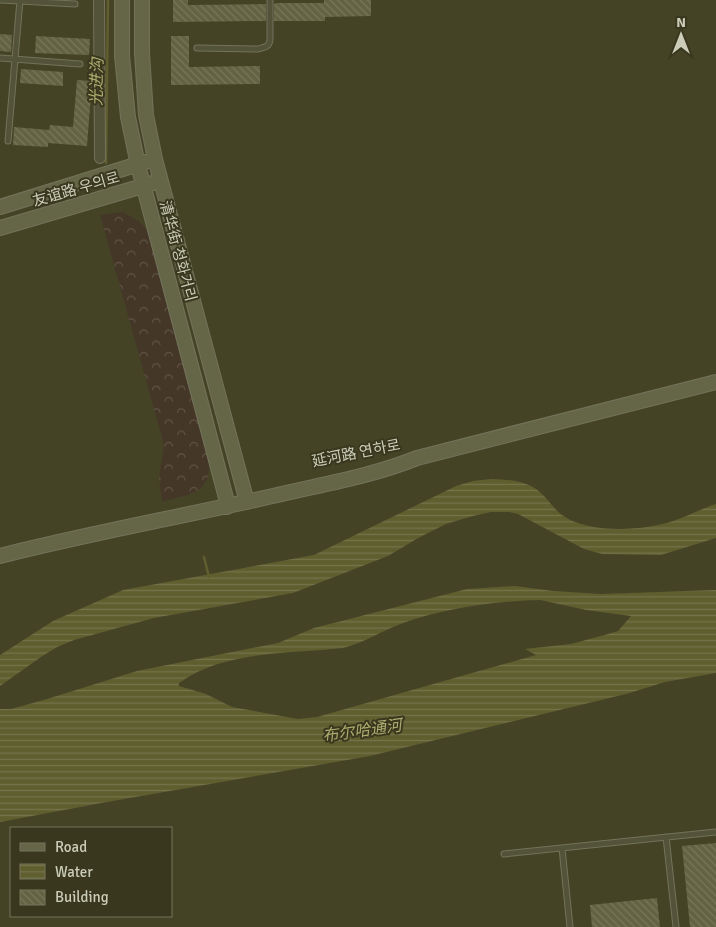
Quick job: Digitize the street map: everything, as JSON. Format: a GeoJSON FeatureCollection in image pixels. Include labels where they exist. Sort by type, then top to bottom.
{"type":"FeatureCollection","features":[{"type":"Feature","properties":{"kind":"main road","name":"清华街 청화거리"},"geometry":{"type":"LineString","coordinates":[[122,0],[122,56],[128,117],[138,165],[227,502]]}},
{"type":"Feature","properties":{"kind":"main road","name":"清华街 청화거리"},"geometry":{"type":"LineString","coordinates":[[142,0],[142,53],[146,115],[155,159],[246,498]]}},
{"type":"Feature","properties":{"kind":"main road","name":"友谊路 우의로"},"geometry":{"type":"LineString","coordinates":[[0,207],[155,159]]}},
{"type":"Feature","properties":{"kind":"main road","name":"友谊路 우의로"},"geometry":{"type":"LineString","coordinates":[[0,228],[161,180]]}},
{"type":"Feature","properties":{"kind":"main road","name":"延河路 연하로"},"geometry":{"type":"LineString","coordinates":[[0,548],[373,473],[396,467],[417,458],[716,382]]}},
{"type":"Feature","properties":{"kind":"main road","name":"延河路 연하로"},"geometry":{"type":"LineString","coordinates":[[0,556],[227,502]]}},
{"type":"Feature","properties":{"kind":"street"},"geometry":{"type":"LineString","coordinates":[[98,0],[100,158]]}},
{"type":"Feature","properties":{"kind":"lane"},"geometry":{"type":"LineString","coordinates":[[1,0],[75,4]]}},
{"type":"Feature","properties":{"kind":"lane"},"geometry":{"type":"LineString","coordinates":[[197,48],[258,49],[266,47],[269,45],[270,40],[270,0]]}},
{"type":"Feature","properties":{"kind":"lane"},"geometry":{"type":"LineString","coordinates":[[8,141],[20,1]]}},
{"type":"Feature","properties":{"kind":"lane"},"geometry":{"type":"LineString","coordinates":[[0,58],[80,64]]}},
{"type":"Feature","properties":{"kind":"lane"},"geometry":{"type":"LineString","coordinates":[[504,854],[716,832]]}},
{"type":"Feature","properties":{"kind":"lane"},"geometry":{"type":"LineString","coordinates":[[666,837],[676,927]]}},
{"type":"Feature","properties":{"kind":"lane"},"geometry":{"type":"LineString","coordinates":[[562,848],[570,927]]}},
{"type":"Feature","properties":{"kind":"green space"},"geometry":{"type":"Polygon","coordinates":[[[123,212],[139,221],[149,233],[209,454],[208,477],[204,485],[192,493],[162,502],[159,478],[164,445],[100,215],[123,212]]]}},
{"type":"Feature","properties":{"kind":"water"},"geometry":{"type":"Polygon","coordinates":[[[491,479],[526,484],[538,491],[562,515],[573,521],[601,528],[632,529],[647,527],[679,519],[716,504],[716,538],[661,555],[602,554],[584,549],[518,514],[491,512],[446,524],[388,556],[293,593],[154,618],[74,640],[57,647],[0,686],[0,655],[53,621],[123,590],[314,555],[456,486],[473,481],[491,479]]]}},
{"type":"Feature","properties":{"kind":"water","name":"布尔哈通河"},"geometry":{"type":"Polygon","coordinates":[[[515,586],[601,594],[716,590],[716,673],[665,682],[626,694],[370,756],[0,822],[0,709],[11,709],[137,671],[278,643],[314,628],[467,589],[515,586]],[[540,600],[506,602],[453,609],[403,623],[343,648],[258,655],[216,664],[197,672],[179,683],[179,686],[206,694],[232,707],[298,719],[317,717],[536,655],[525,649],[571,644],[618,631],[631,616],[586,610],[540,600]]]}},
{"type":"Feature","properties":{"kind":"building"},"geometry":{"type":"Polygon","coordinates":[[[173,0],[188,0],[188,5],[266,4],[266,21],[173,22],[173,0]]]}},
{"type":"Feature","properties":{"kind":"building"},"geometry":{"type":"Polygon","coordinates":[[[324,0],[371,0],[371,16],[325,17],[325,21],[274,21],[274,4],[276,3],[324,3],[324,0]]]}},
{"type":"Feature","properties":{"kind":"building"},"geometry":{"type":"Polygon","coordinates":[[[0,34],[12,35],[11,52],[0,51],[0,34]]]}},
{"type":"Feature","properties":{"kind":"building"},"geometry":{"type":"Polygon","coordinates":[[[36,36],[90,39],[89,55],[35,53],[36,36]]]}},
{"type":"Feature","properties":{"kind":"building"},"geometry":{"type":"Polygon","coordinates":[[[171,36],[189,36],[189,67],[260,66],[260,84],[171,85],[171,36]]]}},
{"type":"Feature","properties":{"kind":"building"},"geometry":{"type":"Polygon","coordinates":[[[21,69],[63,72],[63,86],[20,83],[21,69]]]}},
{"type":"Feature","properties":{"kind":"building"},"geometry":{"type":"Polygon","coordinates":[[[77,80],[92,81],[87,146],[48,143],[48,147],[13,145],[14,127],[49,130],[50,125],[73,127],[77,80]]]}},
{"type":"Feature","properties":{"kind":"building"},"geometry":{"type":"Polygon","coordinates":[[[716,843],[716,927],[690,927],[682,846],[716,843]]]}},
{"type":"Feature","properties":{"kind":"building"},"geometry":{"type":"Polygon","coordinates":[[[657,898],[660,927],[592,927],[590,905],[657,898]]]}},
{"type":"Feature","properties":{"kind":"waterway","name":"光进沟"},"geometry":{"type":"LineString","coordinates":[[106,163],[108,0]]}},
{"type":"Feature","properties":{"kind":"waterway","name":"光进沟"},"geometry":{"type":"LineString","coordinates":[[204,557],[209,577]]}}]}
